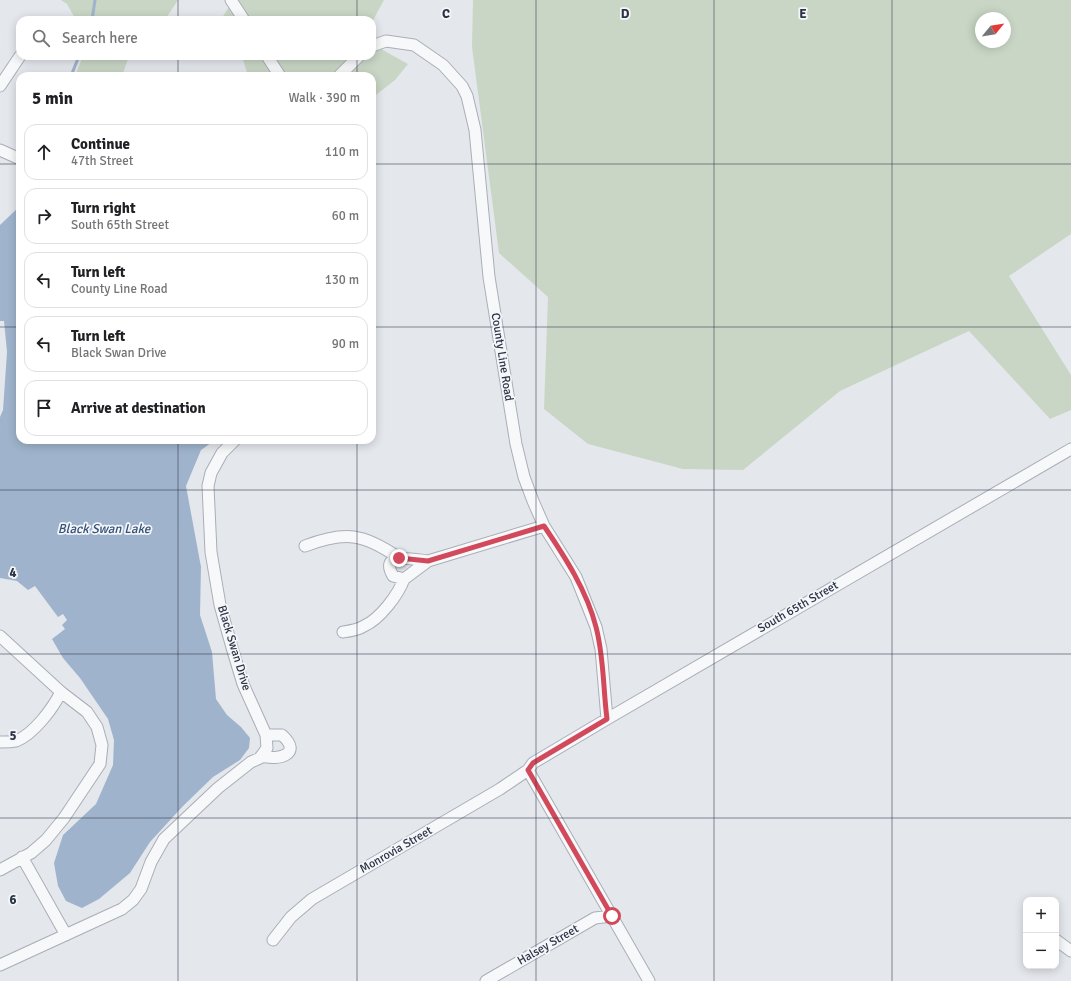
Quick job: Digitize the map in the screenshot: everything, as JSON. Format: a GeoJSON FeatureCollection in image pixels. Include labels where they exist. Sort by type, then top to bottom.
{"type":"FeatureCollection","features":[{"type":"Feature","properties":{"kind":"street"},"geometry":{"type":"LineString","coordinates":[[231,0],[241,16]]}},
{"type":"Feature","properties":{"kind":"street","name":"County Line Road"},"geometry":{"type":"LineString","coordinates":[[376,45],[386,41],[414,45],[443,65],[462,86],[467,96],[475,130],[489,277],[516,444],[524,477],[544,526],[576,577],[596,627],[601,649],[607,719]]}},
{"type":"Feature","properties":{"kind":"street"},"geometry":{"type":"LineString","coordinates":[[0,86],[17,60]]}},
{"type":"Feature","properties":{"kind":"street"},"geometry":{"type":"LineString","coordinates":[[270,60],[277,72]]}},
{"type":"Feature","properties":{"kind":"street"},"geometry":{"type":"LineString","coordinates":[[343,72],[355,60]]}},
{"type":"Feature","properties":{"kind":"street"},"geometry":{"type":"LineString","coordinates":[[0,150],[16,157]]}},
{"type":"Feature","properties":{"kind":"street","name":"Black Swan Drive"},"geometry":{"type":"LineString","coordinates":[[231,444],[222,453],[211,473],[208,486],[211,552],[220,605],[243,684],[266,735]]}},
{"type":"Feature","properties":{"kind":"street","name":"South 65th Street"},"geometry":{"type":"LineString","coordinates":[[528,770],[533,763],[607,719],[1071,449]]}},
{"type":"Feature","properties":{"kind":"street"},"geometry":{"type":"LineString","coordinates":[[343,632],[365,626],[375,618],[399,592],[404,579],[428,561],[544,526]]}},
{"type":"Feature","properties":{"kind":"street"},"geometry":{"type":"LineString","coordinates":[[305,546],[325,538],[343,536],[365,539],[384,548],[399,558],[428,561]]}},
{"type":"Feature","properties":{"kind":"street"},"geometry":{"type":"LineString","coordinates":[[399,558],[392,561],[390,571],[394,576],[404,579]]}},
{"type":"Feature","properties":{"kind":"street"},"geometry":{"type":"LineString","coordinates":[[0,636],[61,692],[87,712],[97,727],[102,745],[100,764],[69,812],[46,840],[31,853],[0,870]]}},
{"type":"Feature","properties":{"kind":"street"},"geometry":{"type":"LineString","coordinates":[[0,742],[16,741],[30,732],[53,708],[61,692]]}},
{"type":"Feature","properties":{"kind":"street"},"geometry":{"type":"LineString","coordinates":[[0,965],[122,909],[141,889],[151,862],[164,839],[218,788],[261,756],[267,748],[266,735],[282,735],[290,746],[289,752],[276,759],[261,756]]}},
{"type":"Feature","properties":{"kind":"street"},"geometry":{"type":"LineString","coordinates":[[528,770],[649,981]]}},
{"type":"Feature","properties":{"kind":"street","name":"Monrovia Street"},"geometry":{"type":"LineString","coordinates":[[273,940],[291,917],[312,899],[494,793],[528,770]]}},
{"type":"Feature","properties":{"kind":"street"},"geometry":{"type":"LineString","coordinates":[[22,857],[66,935]]}},
{"type":"Feature","properties":{"kind":"street","name":"Halsey Street"},"geometry":{"type":"LineString","coordinates":[[486,981],[595,918],[612,916]]}},
{"type":"Feature","properties":{"kind":"street"},"geometry":{"type":"LineString","coordinates":[[1059,942],[1071,952]]}},
{"type":"Feature","properties":{"kind":"green space"},"geometry":{"type":"Polygon","coordinates":[[[61,0],[178,0],[168,16],[74,16],[67,4],[61,0]]]}},
{"type":"Feature","properties":{"kind":"green space"},"geometry":{"type":"Polygon","coordinates":[[[233,0],[384,0],[375,16],[223,16],[233,0]]]}},
{"type":"Feature","properties":{"kind":"green space"},"geometry":{"type":"Polygon","coordinates":[[[473,0],[1071,0],[1071,234],[1009,276],[1071,375],[1071,410],[1050,419],[969,331],[840,391],[743,470],[683,469],[588,444],[544,409],[548,297],[499,253],[472,47],[473,0]]]}},
{"type":"Feature","properties":{"kind":"green space"},"geometry":{"type":"Polygon","coordinates":[[[376,46],[408,64],[395,80],[376,95],[376,72],[247,72],[243,60],[376,60],[376,46]]]}},
{"type":"Feature","properties":{"kind":"green space"},"geometry":{"type":"Polygon","coordinates":[[[81,60],[128,60],[123,72],[77,72],[81,60]]]}},
{"type":"Feature","properties":{"kind":"water","name":"Black Swan Lake"},"geometry":{"type":"Polygon","coordinates":[[[16,210],[16,444],[209,444],[201,450],[186,486],[201,567],[200,615],[212,652],[216,699],[227,715],[241,727],[250,738],[249,748],[240,760],[213,777],[183,806],[150,842],[130,873],[99,899],[82,908],[66,901],[58,886],[54,863],[63,835],[96,804],[113,765],[114,740],[108,719],[80,678],[63,658],[52,639],[65,629],[62,625],[67,620],[63,614],[58,617],[35,586],[28,590],[17,581],[0,578],[0,417],[3,410],[7,352],[4,321],[0,321],[0,225],[16,210]]]}},
{"type":"Feature","properties":{"kind":"waterway"},"geometry":{"type":"LineString","coordinates":[[93,16],[95,0]]}},
{"type":"Feature","properties":{"kind":"waterway"},"geometry":{"type":"LineString","coordinates":[[73,72],[77,60]]}},
{"type":"Feature","properties":{"kind":"route"},"geometry":{"type":"LineString","coordinates":[[399,558],[428,561],[544,526],[576,577],[589,605],[601,649],[604,700],[607,719],[533,763],[528,770],[612,916]]}}]}
